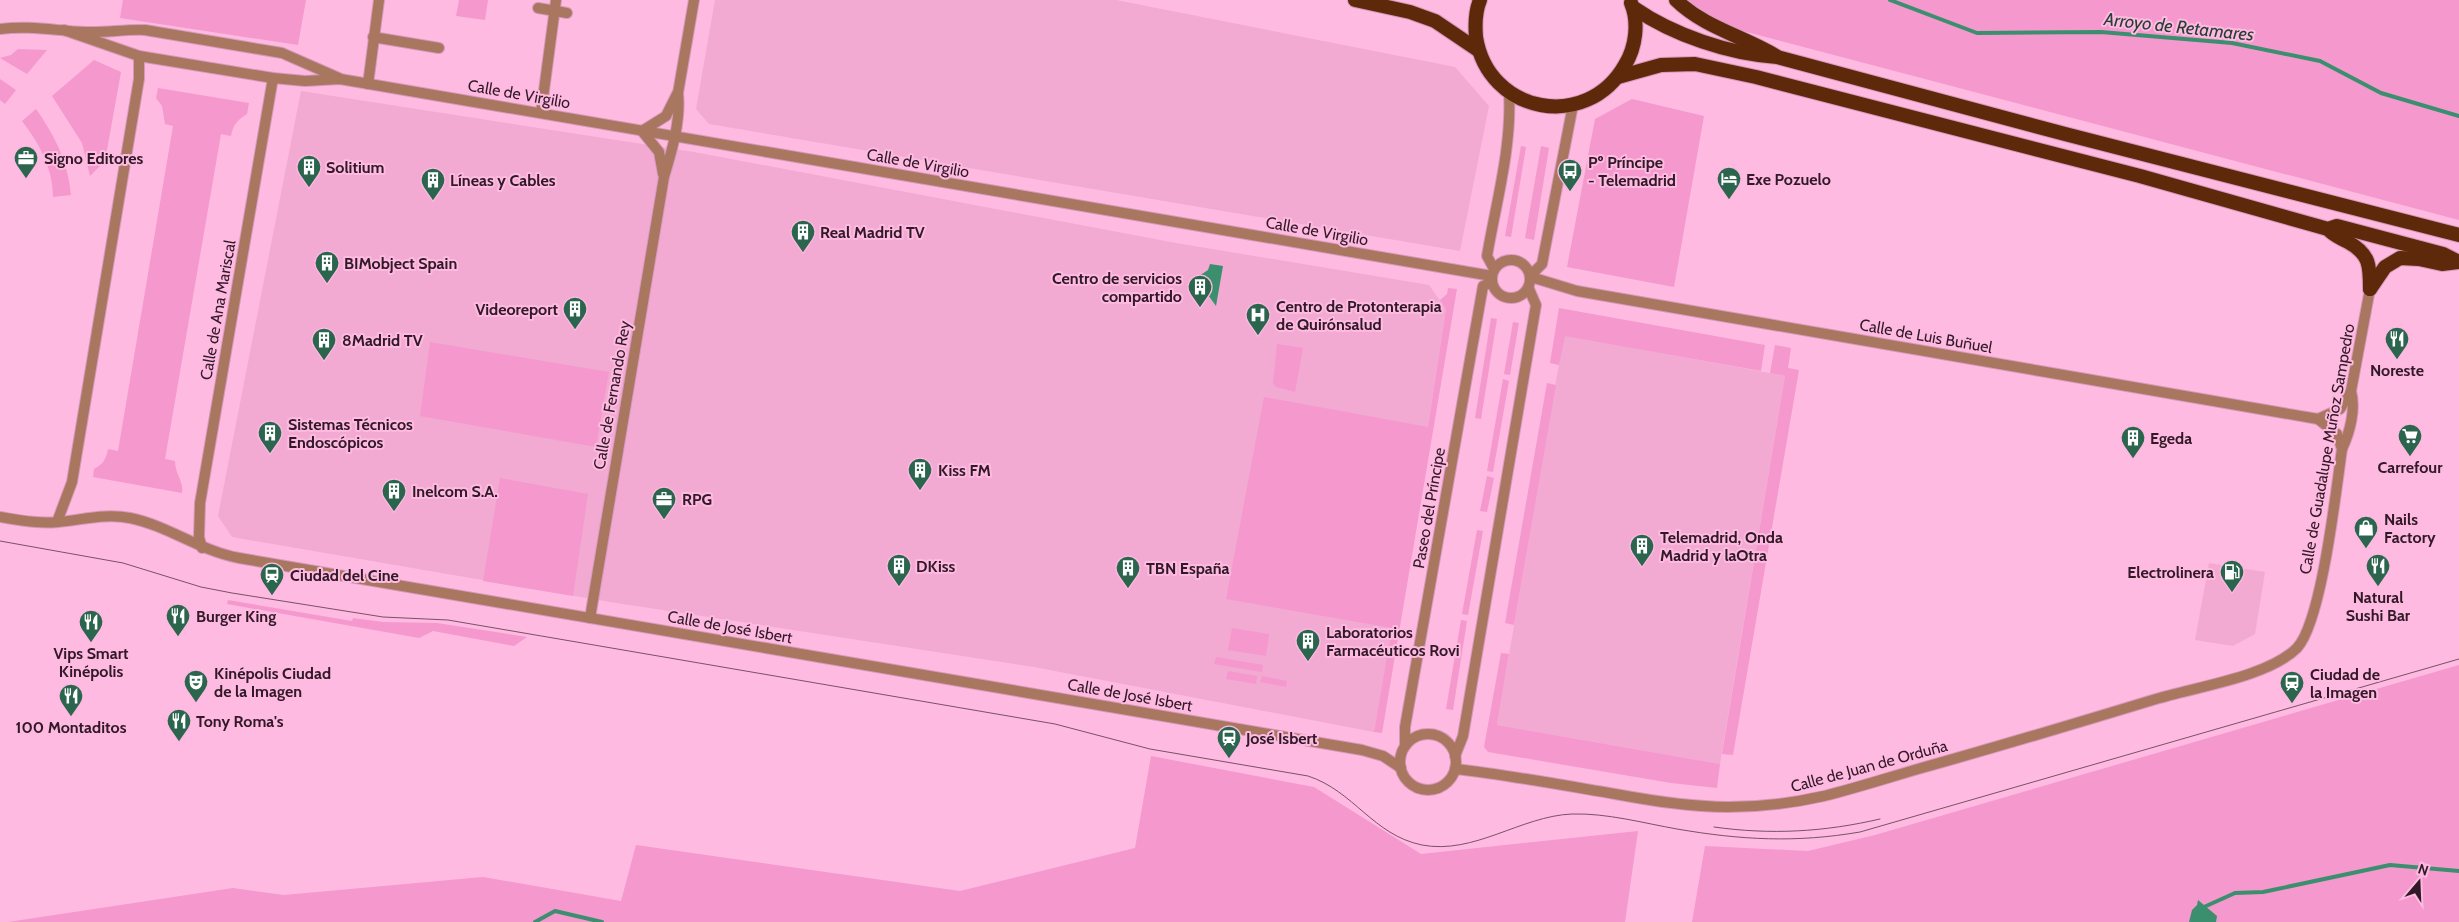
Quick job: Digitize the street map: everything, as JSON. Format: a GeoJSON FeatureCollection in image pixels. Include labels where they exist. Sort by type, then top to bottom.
{"type":"FeatureCollection","features":[{"type":"Feature","properties":{"kind":"highway"},"geometry":{"type":"LineString","coordinates":[[1354,0],[1410,12],[1435,21],[1478,50]]}},
{"type":"Feature","properties":{"kind":"highway"},"geometry":{"type":"LineString","coordinates":[[1480,0],[1475,27],[1478,50],[1485,66],[1496,81],[1510,93],[1536,104],[1551,107],[1573,106],[1598,95],[1618,77],[1630,56],[1636,33],[1632,4]]}},
{"type":"Feature","properties":{"kind":"highway"},"geometry":{"type":"LineString","coordinates":[[1676,0],[1718,30],[1757,44],[1777,57]]}},
{"type":"Feature","properties":{"kind":"highway"},"geometry":{"type":"LineString","coordinates":[[1632,4],[1664,28],[1754,56],[1777,57],[2065,134],[2459,235]]}},
{"type":"Feature","properties":{"kind":"highway"},"geometry":{"type":"LineString","coordinates":[[1618,77],[1661,65],[1695,64],[1756,77],[2140,176],[2328,229],[2335,237],[2348,242],[2361,252],[2370,265],[2370,289]]}},
{"type":"Feature","properties":{"kind":"highway"},"geometry":{"type":"LineString","coordinates":[[2328,229],[2337,226],[2434,251],[2458,262]]}},
{"type":"Feature","properties":{"kind":"highway"},"geometry":{"type":"LineString","coordinates":[[2370,289],[2385,267],[2400,258],[2419,259],[2442,264],[2458,262]]}},
{"type":"Feature","properties":{"kind":"street"},"geometry":{"type":"LineString","coordinates":[[368,84],[379,0]]}},
{"type":"Feature","properties":{"kind":"street","name":"Calle de Fernando Rey"},"geometry":{"type":"LineString","coordinates":[[590,618],[664,177],[674,136],[679,105],[678,93],[694,0]]}},
{"type":"Feature","properties":{"kind":"street"},"geometry":{"type":"LineString","coordinates":[[538,8],[555,5],[567,13]]}},
{"type":"Feature","properties":{"kind":"street"},"geometry":{"type":"LineString","coordinates":[[542,113],[555,5]]}},
{"type":"Feature","properties":{"kind":"street","name":"Calle de Virgilio"},"geometry":{"type":"LineString","coordinates":[[0,29],[33,27],[108,33],[128,29],[145,30],[282,54],[340,79],[1493,276]]}},
{"type":"Feature","properties":{"kind":"street","name":"Calle de Virgilio"},"geometry":{"type":"LineString","coordinates":[[64,30],[139,56],[273,78],[304,81],[340,79]]}},
{"type":"Feature","properties":{"kind":"street"},"geometry":{"type":"LineString","coordinates":[[373,37],[439,48]]}},
{"type":"Feature","properties":{"kind":"street"},"geometry":{"type":"LineString","coordinates":[[57,522],[72,482],[139,78],[139,56]]}},
{"type":"Feature","properties":{"kind":"street","name":"Calle de Ana Mariscal"},"geometry":{"type":"LineString","coordinates":[[202,548],[199,536],[200,503],[273,78]]}},
{"type":"Feature","properties":{"kind":"street","name":"Calle de Fernando Rey"},"geometry":{"type":"LineString","coordinates":[[664,177],[660,152],[642,130],[666,116],[678,93]]}},
{"type":"Feature","properties":{"kind":"street"},"geometry":{"type":"LineString","coordinates":[[1510,93],[1508,136],[1488,256],[1495,291],[1503,297],[1513,299],[1522,296],[1529,289]]}},
{"type":"Feature","properties":{"kind":"street"},"geometry":{"type":"LineString","coordinates":[[1455,756],[1450,744],[1440,737],[1427,734],[1415,738],[1406,746],[1401,756],[1400,768],[1407,781],[1420,789],[1435,790],[1448,782],[1455,769],[1455,756],[1464,727],[1536,305],[1529,289],[1531,276],[1542,264],[1573,106]]}},
{"type":"Feature","properties":{"kind":"street"},"geometry":{"type":"LineString","coordinates":[[1493,276],[1501,263],[1510,260],[1519,261],[1526,266],[1531,276]]}},
{"type":"Feature","properties":{"kind":"street","name":"Paseo del Príncipe"},"geometry":{"type":"LineString","coordinates":[[1406,746],[1406,727],[1483,286],[1493,276]]}},
{"type":"Feature","properties":{"kind":"street","name":"Calle de Luis Buñuel"},"geometry":{"type":"LineString","coordinates":[[1531,276],[1577,291],[2318,419],[2337,434],[2342,449]]}},
{"type":"Feature","properties":{"kind":"street","name":"Calle de Guadalupe Muñoz Sampedro"},"geometry":{"type":"LineString","coordinates":[[2280,661],[2301,641],[2312,616],[2325,559],[2342,449],[2348,437],[2354,400],[2352,391],[2370,289]]}},
{"type":"Feature","properties":{"kind":"street"},"geometry":{"type":"LineString","coordinates":[[2318,419],[2340,409],[2352,391]]}},
{"type":"Feature","properties":{"kind":"street","name":"Calle de José Isbert"},"geometry":{"type":"LineString","coordinates":[[0,517],[29,522],[57,522],[90,517],[130,518],[165,528],[202,548],[248,560],[1362,750],[1383,756],[1400,768]]}},
{"type":"Feature","properties":{"kind":"street","name":"Calle de Juan de Orduña"},"geometry":{"type":"LineString","coordinates":[[1455,769],[1494,773],[1681,805],[1728,807],[1777,805],[1824,796],[2004,745],[2182,691],[2258,671],[2280,661]]}},
{"type":"Feature","properties":{"kind":"shaded area"},"geometry":{"type":"Polygon","coordinates":[[[123,0],[306,0],[298,45],[120,18],[123,0]]]}},
{"type":"Feature","properties":{"kind":"shaded area"},"geometry":{"type":"Polygon","coordinates":[[[459,0],[488,0],[485,20],[456,16],[459,0]]]}},
{"type":"Feature","properties":{"kind":"shaded area"},"geometry":{"type":"Polygon","coordinates":[[[715,0],[1116,0],[1455,67],[1489,106],[1460,251],[709,124],[696,109],[715,0]]]}},
{"type":"Feature","properties":{"kind":"shaded area"},"geometry":{"type":"Polygon","coordinates":[[[1687,0],[2459,0],[2459,220],[1739,30],[1714,18],[1687,0]]]}},
{"type":"Feature","properties":{"kind":"shaded area"},"geometry":{"type":"Polygon","coordinates":[[[18,49],[47,50],[27,74],[0,58],[11,55],[18,49]]]}},
{"type":"Feature","properties":{"kind":"shaded area"},"geometry":{"type":"Polygon","coordinates":[[[94,60],[121,72],[105,161],[90,176],[82,143],[52,96],[94,60]]]}},
{"type":"Feature","properties":{"kind":"shaded area"},"geometry":{"type":"Polygon","coordinates":[[[0,79],[16,90],[5,104],[0,100],[0,79]]]}},
{"type":"Feature","properties":{"kind":"shaded area"},"geometry":{"type":"Polygon","coordinates":[[[158,88],[249,103],[247,114],[236,123],[231,136],[221,134],[165,459],[175,461],[176,470],[182,485],[182,493],[93,477],[94,469],[104,461],[108,449],[118,451],[173,126],[165,124],[162,106],[156,98],[158,88]]]}},
{"type":"Feature","properties":{"kind":"shaded area"},"geometry":{"type":"Polygon","coordinates":[[[301,91],[694,152],[1176,243],[1429,285],[1446,309],[1428,427],[1374,732],[1034,667],[610,602],[232,537],[218,516],[301,91]]]}},
{"type":"Feature","properties":{"kind":"shaded area"},"geometry":{"type":"Polygon","coordinates":[[[1632,99],[1704,116],[1674,287],[1567,267],[1595,119],[1632,99]]]}},
{"type":"Feature","properties":{"kind":"shaded area"},"geometry":{"type":"Polygon","coordinates":[[[36,109],[60,150],[67,171],[71,195],[53,197],[51,176],[44,156],[22,121],[36,109]]]}},
{"type":"Feature","properties":{"kind":"shaded area"},"geometry":{"type":"Polygon","coordinates":[[[1521,146],[1526,147],[1511,237],[1505,236],[1521,146]]]}},
{"type":"Feature","properties":{"kind":"shaded area"},"geometry":{"type":"Polygon","coordinates":[[[1541,146],[1549,148],[1534,240],[1525,238],[1541,146]]]}},
{"type":"Feature","properties":{"kind":"shaded area"},"geometry":{"type":"Polygon","coordinates":[[[1210,264],[1223,266],[1216,306],[1196,278],[1208,270],[1210,264]]]}},
{"type":"Feature","properties":{"kind":"shaded area"},"geometry":{"type":"Polygon","coordinates":[[[1448,288],[1457,289],[1382,733],[1374,732],[1392,628],[1226,599],[1264,397],[1428,427],[1446,309],[1440,300],[1447,294],[1448,288]]]}},
{"type":"Feature","properties":{"kind":"shaded area"},"geometry":{"type":"Polygon","coordinates":[[[1559,308],[1765,345],[1761,371],[1565,336],[1559,365],[1550,363],[1559,308]]]}},
{"type":"Feature","properties":{"kind":"shaded area"},"geometry":{"type":"Polygon","coordinates":[[[1491,318],[1497,319],[1481,419],[1475,418],[1491,318]]]}},
{"type":"Feature","properties":{"kind":"shaded area"},"geometry":{"type":"Polygon","coordinates":[[[1513,322],[1519,323],[1510,375],[1504,374],[1513,322]]]}},
{"type":"Feature","properties":{"kind":"shaded area"},"geometry":{"type":"Polygon","coordinates":[[[1564,335],[1785,376],[1720,764],[1497,725],[1564,335]]]}},
{"type":"Feature","properties":{"kind":"shaded area"},"geometry":{"type":"Polygon","coordinates":[[[430,342],[609,372],[596,447],[420,416],[430,342]]]}},
{"type":"Feature","properties":{"kind":"shaded area"},"geometry":{"type":"Polygon","coordinates":[[[1277,344],[1303,348],[1295,392],[1276,387],[1273,383],[1277,344]]]}},
{"type":"Feature","properties":{"kind":"shaded area"},"geometry":{"type":"Polygon","coordinates":[[[1775,345],[1791,348],[1788,368],[1799,370],[1733,755],[1722,754],[1785,376],[1770,373],[1775,345]]]}},
{"type":"Feature","properties":{"kind":"shaded area"},"geometry":{"type":"Polygon","coordinates":[[[1503,379],[1509,381],[1493,472],[1487,471],[1503,379]]]}},
{"type":"Feature","properties":{"kind":"shaded area"},"geometry":{"type":"Polygon","coordinates":[[[1547,383],[1556,385],[1514,625],[1505,623],[1547,383]]]}},
{"type":"Feature","properties":{"kind":"shaded area"},"geometry":{"type":"Polygon","coordinates":[[[1487,476],[1494,478],[1487,512],[1480,511],[1487,476]]]}},
{"type":"Feature","properties":{"kind":"shaded area"},"geometry":{"type":"Polygon","coordinates":[[[500,478],[588,494],[573,596],[483,581],[500,478]]]}},
{"type":"Feature","properties":{"kind":"shaded area"},"geometry":{"type":"Polygon","coordinates":[[[1477,530],[1483,531],[1468,615],[1462,614],[1477,530]]]}},
{"type":"Feature","properties":{"kind":"shaded area","name":"Electrolinera"},"geometry":{"type":"Polygon","coordinates":[[[2209,563],[2265,572],[2255,634],[2233,646],[2195,640],[2209,563]]]}},
{"type":"Feature","properties":{"kind":"shaded area"},"geometry":{"type":"Polygon","coordinates":[[[228,600],[352,621],[353,618],[383,622],[437,623],[527,637],[514,646],[433,631],[419,638],[227,604],[228,600]]]}},
{"type":"Feature","properties":{"kind":"shaded area"},"geometry":{"type":"Polygon","coordinates":[[[1461,620],[1467,621],[1453,710],[1446,709],[1461,620]]]}},
{"type":"Feature","properties":{"kind":"shaded area"},"geometry":{"type":"Polygon","coordinates":[[[1232,628],[1269,634],[1266,656],[1228,650],[1232,628]]]}},
{"type":"Feature","properties":{"kind":"shaded area"},"geometry":{"type":"Polygon","coordinates":[[[1501,653],[1509,654],[1497,725],[1720,764],[1717,788],[1671,783],[1488,752],[1484,747],[1501,653]]]}},
{"type":"Feature","properties":{"kind":"shaded area"},"geometry":{"type":"Polygon","coordinates":[[[1216,657],[1263,665],[1262,672],[1214,664],[1216,657]]]}},
{"type":"Feature","properties":{"kind":"shaded area"},"geometry":{"type":"Polygon","coordinates":[[[2459,665],[2459,922],[1692,922],[1705,846],[1808,851],[1875,835],[2459,665]]]}},
{"type":"Feature","properties":{"kind":"shaded area"},"geometry":{"type":"Polygon","coordinates":[[[1228,671],[1257,676],[1256,684],[1226,679],[1228,671]]]}},
{"type":"Feature","properties":{"kind":"shaded area"},"geometry":{"type":"Polygon","coordinates":[[[1262,676],[1287,681],[1286,687],[1260,682],[1262,676]]]}},
{"type":"Feature","properties":{"kind":"shaded area"},"geometry":{"type":"Polygon","coordinates":[[[1151,756],[1314,787],[1421,854],[1638,831],[1625,922],[8,922],[233,888],[284,895],[483,877],[621,901],[636,845],[960,891],[1135,848],[1151,756]]]}},
{"type":"Feature","properties":{"kind":"shaded area"},"geometry":{"type":"Polygon","coordinates":[[[2198,900],[2217,916],[2216,922],[2189,922],[2192,910],[2197,905],[2198,900]]]}},
{"type":"Feature","properties":{"kind":"waterway","name":"Arroyo de Retamares"},"geometry":{"type":"LineString","coordinates":[[1890,0],[1977,33],[2101,32],[2232,43],[2320,61],[2381,93],[2459,116]]}},
{"type":"Feature","properties":{"kind":"waterway"},"geometry":{"type":"LineString","coordinates":[[2204,910],[2204,907],[2235,893],[2263,892],[2390,865],[2459,871]]}},
{"type":"Feature","properties":{"kind":"waterway"},"geometry":{"type":"LineString","coordinates":[[535,922],[555,911],[602,922]]}},
{"type":"Feature","properties":{"kind":"tram line"},"geometry":{"type":"LineString","coordinates":[[0,541],[123,563],[201,587],[232,593],[383,617],[448,620],[1055,724],[1150,749],[1308,776],[1338,792],[1390,832],[1405,840],[1422,845],[1441,847],[1460,845],[1534,821],[1572,814],[1612,817],[1701,833],[1746,838],[1813,838],[1860,832],[2459,659]]}},
{"type":"Feature","properties":{"kind":"tram line"},"geometry":{"type":"LineString","coordinates":[[1714,827],[1756,831],[1797,831],[1838,827],[1880,819]]}},
{"type":"Feature","properties":{"kind":"place","name":"Signo Editores"},"geometry":{"type":"Point","coordinates":[26,179]}},
{"type":"Feature","properties":{"kind":"place","name":"Solitium"},"geometry":{"type":"Point","coordinates":[309,188]}},
{"type":"Feature","properties":{"kind":"place","name":"Pº Príncipe - Telemadrid"},"geometry":{"type":"Point","coordinates":[1570,192]}},
{"type":"Feature","properties":{"kind":"place","name":"Exe Pozuelo"},"geometry":{"type":"Point","coordinates":[1729,200]}},
{"type":"Feature","properties":{"kind":"place","name":"Líneas y Cables"},"geometry":{"type":"Point","coordinates":[433,201]}},
{"type":"Feature","properties":{"kind":"place","name":"Real Madrid TV"},"geometry":{"type":"Point","coordinates":[803,253]}},
{"type":"Feature","properties":{"kind":"place","name":"BIMobject Spain"},"geometry":{"type":"Point","coordinates":[327,284]}},
{"type":"Feature","properties":{"kind":"place","name":"Centro de servicios compartido"},"geometry":{"type":"Point","coordinates":[1200,308]}},
{"type":"Feature","properties":{"kind":"place","name":"Videoreport"},"geometry":{"type":"Point","coordinates":[575,330]}},
{"type":"Feature","properties":{"kind":"place","name":"Centro de Protonterapia de Quirónsalud"},"geometry":{"type":"Point","coordinates":[1258,336]}},
{"type":"Feature","properties":{"kind":"place","name":"Noreste"},"geometry":{"type":"Point","coordinates":[2397,360]}},
{"type":"Feature","properties":{"kind":"place","name":"8Madrid TV"},"geometry":{"type":"Point","coordinates":[324,361]}},
{"type":"Feature","properties":{"kind":"place","name":"Sistemas Técnicos Endoscópicos"},"geometry":{"type":"Point","coordinates":[270,454]}},
{"type":"Feature","properties":{"kind":"place","name":"Carrefour"},"geometry":{"type":"Point","coordinates":[2410,457]}},
{"type":"Feature","properties":{"kind":"place","name":"Egeda"},"geometry":{"type":"Point","coordinates":[2133,459]}},
{"type":"Feature","properties":{"kind":"place","name":"Kiss FM"},"geometry":{"type":"Point","coordinates":[920,491]}},
{"type":"Feature","properties":{"kind":"place","name":"Inelcom S.A."},"geometry":{"type":"Point","coordinates":[394,512]}},
{"type":"Feature","properties":{"kind":"place","name":"RPG"},"geometry":{"type":"Point","coordinates":[664,520]}},
{"type":"Feature","properties":{"kind":"place","name":"Nails Factory"},"geometry":{"type":"Point","coordinates":[2366,549]}},
{"type":"Feature","properties":{"kind":"place","name":"Telemadrid, Onda Madrid y laOtra"},"geometry":{"type":"Point","coordinates":[1642,567]}},
{"type":"Feature","properties":{"kind":"place","name":"DKiss"},"geometry":{"type":"Point","coordinates":[899,587]}},
{"type":"Feature","properties":{"kind":"place","name":"Natural Sushi Bar"},"geometry":{"type":"Point","coordinates":[2378,587]}},
{"type":"Feature","properties":{"kind":"place","name":"TBN España"},"geometry":{"type":"Point","coordinates":[1128,589]}},
{"type":"Feature","properties":{"kind":"place","name":"Electrolinera"},"geometry":{"type":"Point","coordinates":[2232,593]}},
{"type":"Feature","properties":{"kind":"place","name":"Ciudad del Cine"},"geometry":{"type":"Point","coordinates":[272,596]}},
{"type":"Feature","properties":{"kind":"place","name":"Burger King"},"geometry":{"type":"Point","coordinates":[178,637]}},
{"type":"Feature","properties":{"kind":"place","name":"Vips Smart Kinépolis"},"geometry":{"type":"Point","coordinates":[91,643]}},
{"type":"Feature","properties":{"kind":"place","name":"Laboratorios Farmacéuticos Rovi"},"geometry":{"type":"Point","coordinates":[1308,662]}},
{"type":"Feature","properties":{"kind":"place","name":"Kinépolis Ciudad de la Imagen"},"geometry":{"type":"Point","coordinates":[196,703]}},
{"type":"Feature","properties":{"kind":"place","name":"Ciudad de la Imagen"},"geometry":{"type":"Point","coordinates":[2292,704]}},
{"type":"Feature","properties":{"kind":"place","name":"100 Montaditos"},"geometry":{"type":"Point","coordinates":[71,717]}},
{"type":"Feature","properties":{"kind":"place","name":"Tony Roma's"},"geometry":{"type":"Point","coordinates":[179,742]}},
{"type":"Feature","properties":{"kind":"place","name":"José Isbert"},"geometry":{"type":"Point","coordinates":[1229,759]}}]}
